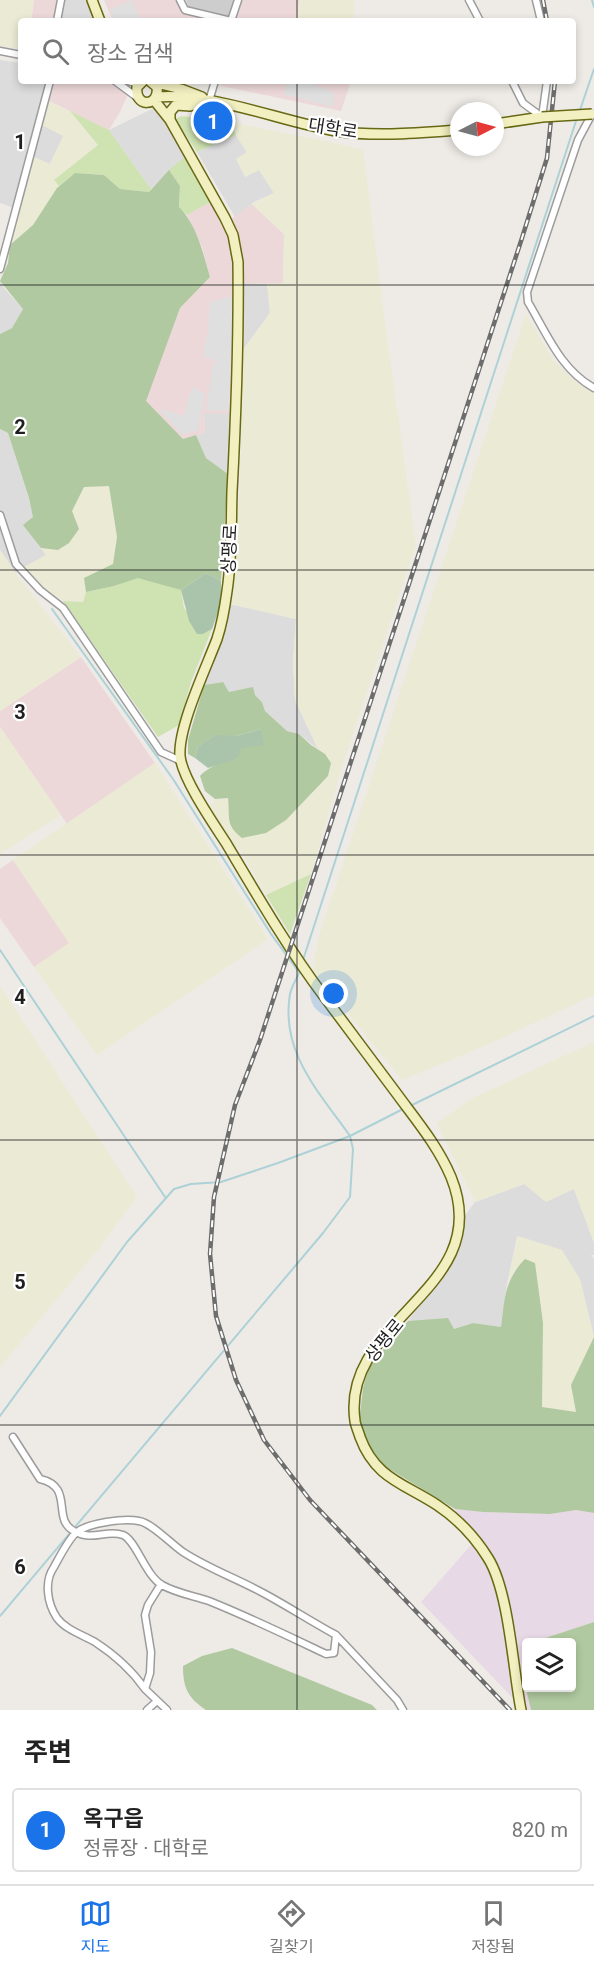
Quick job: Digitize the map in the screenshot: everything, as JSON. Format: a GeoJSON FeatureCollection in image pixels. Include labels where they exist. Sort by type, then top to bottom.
{"type":"FeatureCollection","features":[{"type":"Feature","properties":{"kind":"main road"},"geometry":{"type":"LineString","coordinates":[[92,0],[99,18]]}},
{"type":"Feature","properties":{"kind":"main road"},"geometry":{"type":"LineString","coordinates":[[138,84],[136,91],[138,98]]}},
{"type":"Feature","properties":{"kind":"main road"},"geometry":{"type":"LineString","coordinates":[[154,84],[157,87],[155,99]]}},
{"type":"Feature","properties":{"kind":"main road","name":"대학로"},"geometry":{"type":"LineString","coordinates":[[162,84],[190,92],[209,101]]}},
{"type":"Feature","properties":{"kind":"main road","name":"대학로"},"geometry":{"type":"LineString","coordinates":[[138,98],[143,102],[171,96],[209,101],[336,131],[389,134],[450,131]]}},
{"type":"Feature","properties":{"kind":"main road","name":"상평로"},"geometry":{"type":"LineString","coordinates":[[155,99],[170,120],[234,235],[238,262],[239,296],[228,587],[219,634],[203,672],[181,742],[181,761],[199,800],[295,957],[435,1146],[450,1175],[459,1201],[457,1238],[446,1264],[436,1278],[414,1305],[386,1333],[365,1361],[355,1388],[354,1423],[366,1453],[382,1473],[439,1507],[462,1524],[493,1566],[505,1612],[521,1710]]}},
{"type":"Feature","properties":{"kind":"main road"},"geometry":{"type":"LineString","coordinates":[[170,120],[170,112],[176,105],[190,106],[209,101]]}},
{"type":"Feature","properties":{"kind":"main road"},"geometry":{"type":"LineString","coordinates":[[504,123],[542,117],[593,114]]}},
{"type":"Feature","properties":{"kind":"street"},"geometry":{"type":"LineString","coordinates":[[58,18],[61,0]]}},
{"type":"Feature","properties":{"kind":"street"},"geometry":{"type":"LineString","coordinates":[[180,0],[185,10],[218,18]]}},
{"type":"Feature","properties":{"kind":"street"},"geometry":{"type":"LineString","coordinates":[[232,18],[238,0]]}},
{"type":"Feature","properties":{"kind":"street"},"geometry":{"type":"LineString","coordinates":[[469,0],[478,18]]}},
{"type":"Feature","properties":{"kind":"street"},"geometry":{"type":"LineString","coordinates":[[536,0],[540,18]]}},
{"type":"Feature","properties":{"kind":"street"},"geometry":{"type":"LineString","coordinates":[[0,51],[18,54]]}},
{"type":"Feature","properties":{"kind":"street"},"geometry":{"type":"LineString","coordinates":[[0,269],[49,84]]}},
{"type":"Feature","properties":{"kind":"street"},"geometry":{"type":"LineString","coordinates":[[119,84],[138,98]]}},
{"type":"Feature","properties":{"kind":"street"},"geometry":{"type":"LineString","coordinates":[[209,101],[214,84]]}},
{"type":"Feature","properties":{"kind":"street"},"geometry":{"type":"LineString","coordinates":[[514,84],[523,103],[542,117],[547,84]]}},
{"type":"Feature","properties":{"kind":"street"},"geometry":{"type":"LineString","coordinates":[[593,114],[578,140],[527,292],[528,302],[561,360],[580,381],[594,388]]}},
{"type":"Feature","properties":{"kind":"street"},"geometry":{"type":"LineString","coordinates":[[0,515],[16,564],[40,590],[63,608],[161,752],[181,761]]}},
{"type":"Feature","properties":{"kind":"street"},"geometry":{"type":"LineString","coordinates":[[13,1437],[40,1479],[52,1482],[60,1492],[64,1521],[69,1529],[87,1537],[123,1535],[130,1540],[144,1566],[161,1584],[210,1602],[326,1654],[334,1653],[336,1635]]}},
{"type":"Feature","properties":{"kind":"street"},"geometry":{"type":"LineString","coordinates":[[166,1710],[116,1656],[67,1628],[57,1617],[47,1589],[48,1575],[76,1533],[91,1526],[119,1521],[144,1522],[183,1552],[265,1594],[336,1635],[404,1710]]}},
{"type":"Feature","properties":{"kind":"street"},"geometry":{"type":"LineString","coordinates":[[145,1689],[150,1672],[151,1652],[145,1615],[148,1605],[161,1584]]}},
{"type":"Feature","properties":{"kind":"street"},"geometry":{"type":"LineString","coordinates":[[147,1710],[157,1701]]}},
{"type":"Feature","properties":{"kind":"shaded area"},"geometry":{"type":"Polygon","coordinates":[[[34,0],[57,0],[54,18],[31,18],[34,0]]]}},
{"type":"Feature","properties":{"kind":"shaded area"},"geometry":{"type":"Polygon","coordinates":[[[64,0],[86,0],[94,18],[61,18],[64,0]]]}},
{"type":"Feature","properties":{"kind":"shaded area"},"geometry":{"type":"Polygon","coordinates":[[[104,0],[176,0],[182,12],[207,18],[112,18],[104,0]]]}},
{"type":"Feature","properties":{"kind":"shaded area"},"geometry":{"type":"Polygon","coordinates":[[[132,0],[140,18],[114,18],[110,10],[132,0]]]}},
{"type":"Feature","properties":{"kind":"shaded area"},"geometry":{"type":"Polygon","coordinates":[[[186,0],[235,0],[229,18],[189,8],[186,0]]]}},
{"type":"Feature","properties":{"kind":"shaded area"},"geometry":{"type":"Polygon","coordinates":[[[240,0],[299,0],[297,18],[235,18],[240,0]]]}},
{"type":"Feature","properties":{"kind":"shaded area"},"geometry":{"type":"Polygon","coordinates":[[[0,60],[18,63],[18,84],[47,84],[14,208],[0,203],[0,60]]]}},
{"type":"Feature","properties":{"kind":"shaded area"},"geometry":{"type":"Polygon","coordinates":[[[52,84],[113,84],[128,94],[109,130],[49,101],[52,84]]]}},
{"type":"Feature","properties":{"kind":"shaded area"},"geometry":{"type":"Polygon","coordinates":[[[217,84],[350,84],[341,111],[217,84]]]}},
{"type":"Feature","properties":{"kind":"shaded area"},"geometry":{"type":"Polygon","coordinates":[[[286,84],[315,84],[335,95],[333,107],[284,94],[286,84]]]}},
{"type":"Feature","properties":{"kind":"shaded area"},"geometry":{"type":"Polygon","coordinates":[[[156,107],[187,155],[151,189],[109,130],[156,107]]]}},
{"type":"Feature","properties":{"kind":"shaded area"},"geometry":{"type":"Polygon","coordinates":[[[42,125],[64,135],[50,164],[32,156],[42,125]]]}},
{"type":"Feature","properties":{"kind":"shaded area"},"geometry":{"type":"Polygon","coordinates":[[[236,135],[247,153],[245,177],[259,170],[274,193],[254,202],[235,217],[197,152],[236,135]]]}},
{"type":"Feature","properties":{"kind":"shaded area"},"geometry":{"type":"Polygon","coordinates":[[[210,202],[234,248],[236,286],[232,414],[204,413],[205,433],[183,439],[145,401],[180,308],[210,277],[202,247],[187,215],[210,202]]]}},
{"type":"Feature","properties":{"kind":"shaded area"},"geometry":{"type":"Polygon","coordinates":[[[252,204],[284,234],[283,284],[244,283],[239,244],[231,219],[252,204]]]}},
{"type":"Feature","properties":{"kind":"shaded area"},"geometry":{"type":"Polygon","coordinates":[[[0,281],[23,309],[12,328],[0,334],[0,281]]]}},
{"type":"Feature","properties":{"kind":"shaded area"},"geometry":{"type":"Polygon","coordinates":[[[244,283],[267,284],[270,313],[242,351],[244,283]]]}},
{"type":"Feature","properties":{"kind":"shaded area"},"geometry":{"type":"Polygon","coordinates":[[[234,296],[229,411],[206,410],[213,365],[216,361],[203,356],[210,302],[234,296]]]}},
{"type":"Feature","properties":{"kind":"shaded area"},"geometry":{"type":"Polygon","coordinates":[[[192,387],[205,394],[198,430],[182,435],[159,409],[184,416],[192,387]]]}},
{"type":"Feature","properties":{"kind":"shaded area"},"geometry":{"type":"Polygon","coordinates":[[[204,412],[232,414],[228,474],[206,458],[196,435],[205,433],[204,412]]]}},
{"type":"Feature","properties":{"kind":"shaded area"},"geometry":{"type":"Polygon","coordinates":[[[0,429],[8,433],[34,518],[24,525],[46,555],[16,573],[0,550],[0,429]]]}},
{"type":"Feature","properties":{"kind":"shaded area"},"geometry":{"type":"Polygon","coordinates":[[[229,604],[296,619],[293,661],[295,700],[318,749],[299,734],[287,731],[265,711],[262,702],[255,695],[229,692],[222,682],[204,685],[229,604]]]}},
{"type":"Feature","properties":{"kind":"shaded area"},"geometry":{"type":"Polygon","coordinates":[[[81,657],[155,763],[67,824],[0,727],[0,711],[81,657]]]}},
{"type":"Feature","properties":{"kind":"shaded area"},"geometry":{"type":"Polygon","coordinates":[[[13,860],[70,944],[34,967],[0,918],[0,869],[13,860]]]}},
{"type":"Feature","properties":{"kind":"shaded area"},"geometry":{"type":"Polygon","coordinates":[[[524,1184],[574,1189],[594,1243],[594,1255],[591,1255],[594,1259],[594,1337],[580,1279],[517,1237],[501,1327],[473,1323],[454,1329],[408,1321],[452,1261],[463,1218],[475,1202],[524,1184]]]}},
{"type":"Feature","properties":{"kind":"shaded area"},"geometry":{"type":"Polygon","coordinates":[[[455,1509],[550,1514],[576,1510],[594,1513],[594,1622],[545,1638],[522,1638],[522,1692],[527,1692],[531,1710],[524,1710],[421,1602],[471,1545],[455,1509]]]}},
{"type":"Feature","properties":{"kind":"green space"},"geometry":{"type":"Polygon","coordinates":[[[0,0],[34,0],[31,18],[18,18],[18,49],[0,46],[0,0]]]}},
{"type":"Feature","properties":{"kind":"green space"},"geometry":{"type":"Polygon","coordinates":[[[299,0],[354,0],[354,18],[297,18],[299,0]]]}},
{"type":"Feature","properties":{"kind":"green space"},"geometry":{"type":"Polygon","coordinates":[[[49,101],[70,111],[98,145],[54,180],[59,186],[33,225],[10,245],[32,156],[50,164],[63,136],[42,125],[49,101]]]}},
{"type":"Feature","properties":{"kind":"green space"},"geometry":{"type":"Polygon","coordinates":[[[70,111],[109,130],[151,189],[149,192],[120,189],[104,175],[75,173],[59,186],[54,180],[98,145],[70,111]]]}},
{"type":"Feature","properties":{"kind":"green space"},"geometry":{"type":"Polygon","coordinates":[[[181,116],[231,122],[236,135],[197,152],[175,119],[181,116]]]}},
{"type":"Feature","properties":{"kind":"green space"},"geometry":{"type":"Polygon","coordinates":[[[231,122],[363,150],[416,545],[342,767],[311,874],[266,895],[241,851],[232,844],[210,806],[215,799],[228,798],[229,821],[303,802],[313,793],[325,754],[318,749],[295,700],[293,661],[296,619],[229,604],[240,491],[242,351],[270,313],[267,284],[283,283],[284,234],[252,204],[274,193],[259,170],[245,177],[236,159],[247,152],[231,122]]]}},
{"type":"Feature","properties":{"kind":"green space"},"geometry":{"type":"Polygon","coordinates":[[[187,155],[210,202],[187,215],[179,208],[180,186],[169,170],[187,155]]]}},
{"type":"Feature","properties":{"kind":"green space"},"geometry":{"type":"Polygon","coordinates":[[[169,170],[180,186],[179,207],[195,231],[210,277],[180,308],[146,401],[183,439],[196,435],[206,458],[228,474],[221,581],[206,573],[181,590],[138,578],[86,592],[84,578],[113,564],[117,537],[109,486],[84,487],[72,511],[79,529],[69,543],[58,550],[41,548],[23,525],[33,517],[29,498],[8,433],[0,429],[0,334],[12,328],[23,309],[0,281],[8,263],[10,245],[33,225],[57,188],[75,173],[104,175],[120,189],[149,192],[169,170]]]}},
{"type":"Feature","properties":{"kind":"green space"},"geometry":{"type":"Polygon","coordinates":[[[526,314],[553,360],[578,384],[594,392],[594,995],[489,1044],[402,1080],[313,970],[318,939],[526,314]]]}},
{"type":"Feature","properties":{"kind":"green space"},"geometry":{"type":"Polygon","coordinates":[[[109,485],[117,537],[113,564],[84,578],[86,592],[83,602],[63,601],[40,584],[24,567],[46,555],[41,548],[58,550],[69,543],[79,529],[72,511],[84,486],[109,485]]]}},
{"type":"Feature","properties":{"kind":"green space"},"geometry":{"type":"Polygon","coordinates":[[[0,550],[81,657],[0,711],[0,550]]]}},
{"type":"Feature","properties":{"kind":"green space"},"geometry":{"type":"Polygon","coordinates":[[[206,573],[221,581],[221,604],[212,629],[203,634],[197,634],[189,621],[181,590],[206,573]]]}},
{"type":"Feature","properties":{"kind":"green space"},"geometry":{"type":"Polygon","coordinates":[[[138,577],[181,590],[184,608],[203,634],[212,629],[191,682],[179,725],[158,737],[63,601],[83,602],[86,592],[114,586],[138,577]]]}},
{"type":"Feature","properties":{"kind":"green space"},"geometry":{"type":"Polygon","coordinates":[[[223,682],[229,692],[253,687],[265,711],[287,731],[299,734],[325,754],[331,763],[328,776],[286,820],[266,833],[242,838],[231,825],[228,798],[215,799],[205,791],[200,776],[233,753],[261,729],[236,736],[215,736],[198,746],[195,758],[188,754],[188,740],[204,685],[223,682]]]}},
{"type":"Feature","properties":{"kind":"green space"},"geometry":{"type":"Polygon","coordinates":[[[0,727],[61,815],[0,854],[0,727]]]}},
{"type":"Feature","properties":{"kind":"green space"},"geometry":{"type":"Polygon","coordinates":[[[261,729],[264,745],[241,748],[239,756],[231,761],[208,768],[195,758],[198,746],[216,735],[236,736],[261,729]]]}},
{"type":"Feature","properties":{"kind":"green space"},"geometry":{"type":"Polygon","coordinates":[[[155,763],[268,939],[97,1055],[34,967],[69,943],[13,860],[155,763]]]}},
{"type":"Feature","properties":{"kind":"green space"},"geometry":{"type":"Polygon","coordinates":[[[311,874],[290,934],[266,895],[311,874]]]}},
{"type":"Feature","properties":{"kind":"green space"},"geometry":{"type":"Polygon","coordinates":[[[0,986],[137,1197],[97,1251],[0,1367],[0,986]]]}},
{"type":"Feature","properties":{"kind":"green space"},"geometry":{"type":"Polygon","coordinates":[[[594,1042],[594,1243],[574,1189],[546,1202],[524,1184],[475,1202],[437,1123],[473,1098],[594,1042]]]}},
{"type":"Feature","properties":{"kind":"green space"},"geometry":{"type":"Polygon","coordinates":[[[518,1236],[562,1250],[580,1279],[594,1337],[571,1385],[576,1412],[542,1407],[543,1323],[535,1263],[516,1268],[507,1284],[518,1236]]]}},
{"type":"Feature","properties":{"kind":"green space"},"geometry":{"type":"Polygon","coordinates":[[[525,1259],[535,1263],[543,1323],[542,1407],[576,1412],[571,1385],[594,1337],[594,1513],[576,1510],[550,1514],[455,1509],[386,1467],[370,1451],[359,1422],[363,1388],[369,1366],[408,1321],[448,1318],[454,1329],[473,1323],[501,1327],[509,1283],[525,1259]]]}},
{"type":"Feature","properties":{"kind":"green space"},"geometry":{"type":"Polygon","coordinates":[[[594,1622],[594,1710],[531,1710],[527,1692],[576,1692],[576,1638],[545,1638],[594,1622]]]}},
{"type":"Feature","properties":{"kind":"green space"},"geometry":{"type":"Polygon","coordinates":[[[232,1648],[372,1705],[377,1710],[206,1710],[188,1692],[183,1666],[202,1656],[232,1648]]]}},
{"type":"Feature","properties":{"kind":"waterway"},"geometry":{"type":"LineString","coordinates":[[592,0],[594,7]]}},
{"type":"Feature","properties":{"kind":"waterway"},"geometry":{"type":"LineString","coordinates":[[579,113],[594,69]]}},
{"type":"Feature","properties":{"kind":"waterway"},"geometry":{"type":"LineString","coordinates":[[302,963],[577,118]]}},
{"type":"Feature","properties":{"kind":"waterway"},"geometry":{"type":"LineString","coordinates":[[52,609],[173,779],[271,934],[298,971]]}},
{"type":"Feature","properties":{"kind":"waterway"},"geometry":{"type":"LineString","coordinates":[[0,950],[165,1197]]}},
{"type":"Feature","properties":{"kind":"waterway"},"geometry":{"type":"LineString","coordinates":[[0,1616],[323,1233],[350,1197],[353,1149],[350,1136],[305,1070],[296,1053],[291,1034],[288,1015],[290,994],[301,968]]}},
{"type":"Feature","properties":{"kind":"waterway"},"geometry":{"type":"LineString","coordinates":[[410,1106],[594,1016]]}},
{"type":"Feature","properties":{"kind":"waterway"},"geometry":{"type":"LineString","coordinates":[[0,1416],[127,1242],[174,1189],[191,1184],[221,1182],[278,1163],[350,1136],[405,1108]]}},
{"type":"Feature","properties":{"kind":"railway"},"geometry":{"type":"LineString","coordinates":[[543,0],[546,18]]}},
{"type":"Feature","properties":{"kind":"railway"},"geometry":{"type":"LineString","coordinates":[[510,1710],[310,1500],[264,1440],[236,1380],[216,1316],[210,1254],[214,1197],[235,1105],[260,1040],[522,238],[547,158],[555,84]]}},
{"type":"Feature","properties":{"kind":"place","name":"옥구읍"},"geometry":{"type":"Point","coordinates":[213,121]}}]}
